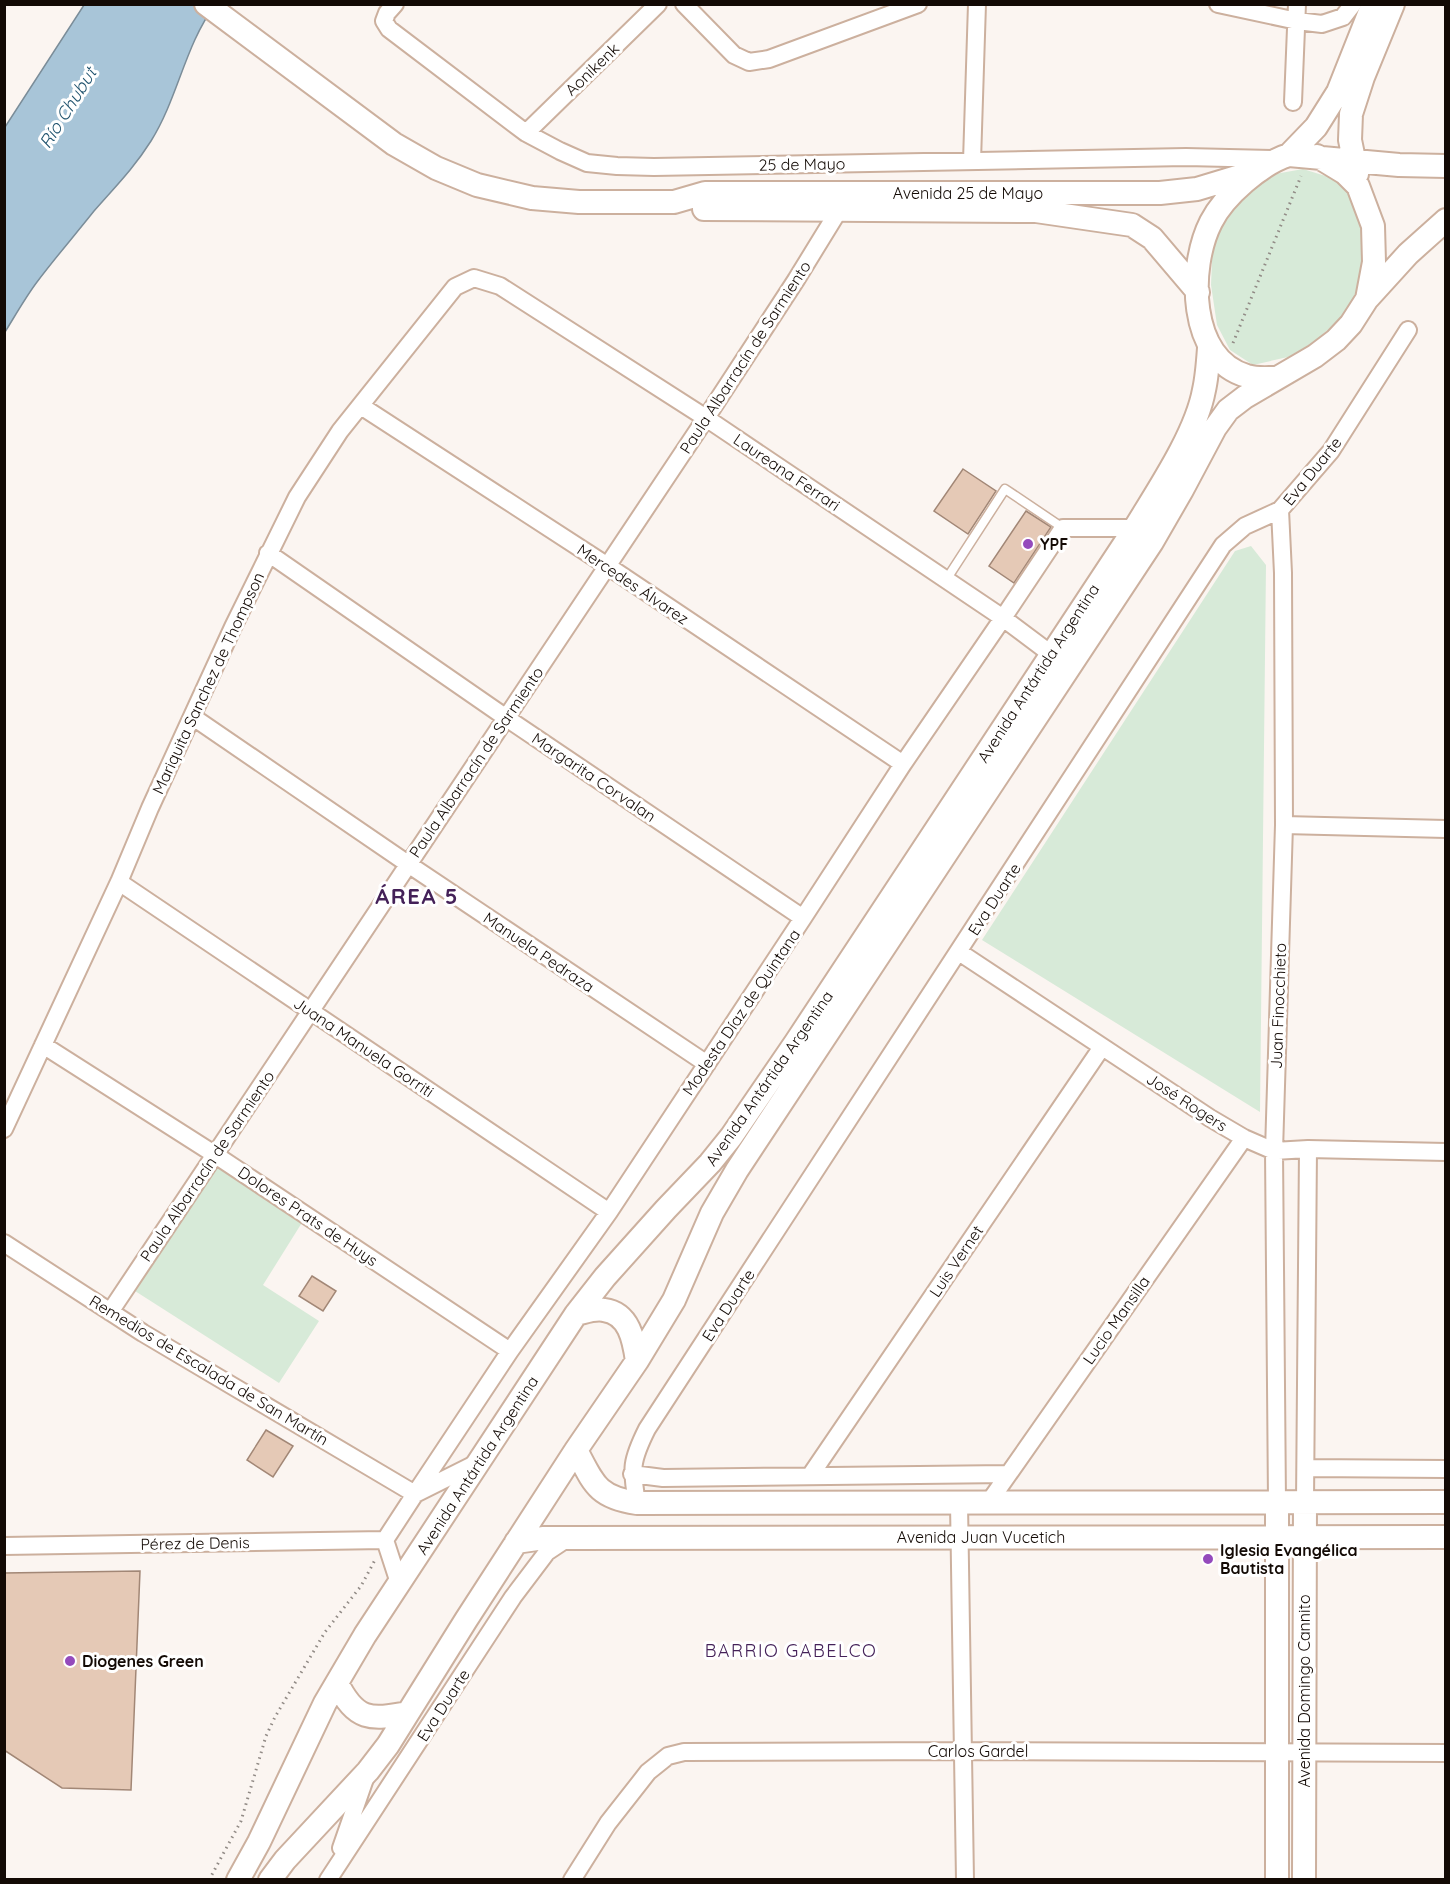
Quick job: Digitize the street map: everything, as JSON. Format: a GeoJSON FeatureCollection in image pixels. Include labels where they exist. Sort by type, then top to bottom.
{"type":"FeatureCollection","features":[{"type":"Feature","properties":{"kind":"main road","name":"Avenida 25 de Mayo"},"geometry":{"type":"LineString","coordinates":[[206,4],[394,144],[436,168],[477,185],[532,198],[579,202],[674,202],[697,208],[1036,211],[1132,225],[1152,238],[1197,292]]}},
{"type":"Feature","properties":{"kind":"main road"},"geometry":{"type":"LineString","coordinates":[[1274,378],[1247,376],[1225,365],[1209,348],[1198,314],[1199,253],[1211,221],[1228,197],[1289,162],[1316,127],[1338,92],[1373,4]]}},
{"type":"Feature","properties":{"kind":"main road"},"geometry":{"type":"LineString","coordinates":[[1367,299],[1374,262],[1374,226],[1358,186],[1350,140],[1351,114],[1363,77],[1393,4]]}},
{"type":"Feature","properties":{"kind":"main road","name":"Avenida 25 de Mayo"},"geometry":{"type":"LineString","coordinates":[[674,202],[705,193],[1160,193],[1197,189],[1289,162],[1446,166]]}},
{"type":"Feature","properties":{"kind":"main road"},"geometry":{"type":"LineString","coordinates":[[1289,162],[1345,173],[1358,186]]}},
{"type":"Feature","properties":{"kind":"main road"},"geometry":{"type":"LineString","coordinates":[[1367,299],[1408,254],[1446,220]]}},
{"type":"Feature","properties":{"kind":"main road","name":"Avenida Antártida Argentina"},"geometry":{"type":"LineString","coordinates":[[270,1880],[285,1860],[368,1771],[388,1745],[516,1542],[637,1361],[674,1300],[712,1212],[737,1170],[1145,552],[1215,428],[1228,410],[1245,397],[1315,356],[1336,340],[1351,324],[1367,299]]}},
{"type":"Feature","properties":{"kind":"main road","name":"Avenida Antártida Argentina"},"geometry":{"type":"LineString","coordinates":[[238,1880],[259,1842],[325,1703],[365,1635],[576,1314],[605,1277],[731,1137],[1135,528],[1171,467],[1196,418],[1204,392],[1209,348]]}},
{"type":"Feature","properties":{"kind":"main road"},"geometry":{"type":"LineString","coordinates":[[576,1314],[606,1310],[616,1315],[628,1326],[634,1338],[637,1361]]}},
{"type":"Feature","properties":{"kind":"main road","name":"Avenida Juan Vucetich"},"geometry":{"type":"LineString","coordinates":[[576,1450],[602,1492],[617,1500],[637,1503],[1446,1502]]}},
{"type":"Feature","properties":{"kind":"main road","name":"Avenida Domingo Cannito"},"geometry":{"type":"LineString","coordinates":[[1277,1502],[1277,1880]]}},
{"type":"Feature","properties":{"kind":"main road","name":"Avenida Domingo Cannito"},"geometry":{"type":"LineString","coordinates":[[1304,1880],[1305,1502]]}},
{"type":"Feature","properties":{"kind":"main road","name":"Avenida Juan Vucetich"},"geometry":{"type":"LineString","coordinates":[[516,1542],[544,1538],[1446,1537]]}},
{"type":"Feature","properties":{"kind":"main road"},"geometry":{"type":"LineString","coordinates":[[337,1683],[344,1698],[352,1707],[371,1718],[408,1713]]}},
{"type":"Feature","properties":{"kind":"street","name":"Aonikenk"},"geometry":{"type":"LineString","coordinates":[[526,133],[658,4]]}},
{"type":"Feature","properties":{"kind":"street"},"geometry":{"type":"LineString","coordinates":[[684,4],[734,55],[749,62],[769,59],[918,4]]}},
{"type":"Feature","properties":{"kind":"street"},"geometry":{"type":"LineString","coordinates":[[972,161],[977,4]]}},
{"type":"Feature","properties":{"kind":"street"},"geometry":{"type":"LineString","coordinates":[[1218,4],[1297,13],[1322,24],[1343,17],[1353,4]]}},
{"type":"Feature","properties":{"kind":"street","name":"25 de Mayo"},"geometry":{"type":"LineString","coordinates":[[391,9],[384,21],[388,28],[526,133],[587,163],[617,166],[1186,157],[1289,162]]}},
{"type":"Feature","properties":{"kind":"street"},"geometry":{"type":"LineString","coordinates":[[1293,102],[1297,13]]}},
{"type":"Feature","properties":{"kind":"street","name":"Paula Albarracín de Sarmiento"},"geometry":{"type":"LineString","coordinates":[[110,1312],[706,418],[839,210]]}},
{"type":"Feature","properties":{"kind":"street","name":"Laureana Ferrari"},"geometry":{"type":"LineString","coordinates":[[474,278],[500,286],[706,418],[1003,618],[1051,654]]}},
{"type":"Feature","properties":{"kind":"street","name":"Mariquita Sanchez de Thompson"},"geometry":{"type":"LineString","coordinates":[[4,1129],[268,553],[297,497],[340,430],[455,287],[474,278]]}},
{"type":"Feature","properties":{"kind":"street","name":"Eva Duarte"},"geometry":{"type":"LineString","coordinates":[[637,1503],[632,1474],[636,1452],[647,1429],[1223,545],[1245,526],[1280,510],[1331,451],[1408,330]]}},
{"type":"Feature","properties":{"kind":"street","name":"Mercedes Álvarez"},"geometry":{"type":"LineString","coordinates":[[361,406],[903,764]]}},
{"type":"Feature","properties":{"kind":"street","name":"Juan Finocchieto"},"geometry":{"type":"LineString","coordinates":[[1277,1502],[1274,1151],[1284,825],[1283,585],[1280,510]]}},
{"type":"Feature","properties":{"kind":"street"},"geometry":{"type":"LineString","coordinates":[[1063,528],[1135,528]]}},
{"type":"Feature","properties":{"kind":"street","name":"Modesta Díaz de Quintana"},"geometry":{"type":"LineString","coordinates":[[385,1540],[510,1351],[609,1212],[903,764],[1063,528]]}},
{"type":"Feature","properties":{"kind":"street","name":"Margarita Corvalan"},"geometry":{"type":"LineString","coordinates":[[268,553],[803,918]]}},
{"type":"Feature","properties":{"kind":"street","name":"Manuela Pedraza"},"geometry":{"type":"LineString","coordinates":[[193,717],[707,1064]]}},
{"type":"Feature","properties":{"kind":"street"},"geometry":{"type":"LineString","coordinates":[[1284,825],[1446,829]]}},
{"type":"Feature","properties":{"kind":"street","name":"Juana Manuela Gorriti"},"geometry":{"type":"LineString","coordinates":[[119,882],[609,1212]]}},
{"type":"Feature","properties":{"kind":"street","name":"José Rogers"},"geometry":{"type":"LineString","coordinates":[[959,952],[1244,1138],[1274,1151],[1308,1149],[1446,1152]]}},
{"type":"Feature","properties":{"kind":"street","name":"Dolores Prats de Huys"},"geometry":{"type":"LineString","coordinates":[[43,1045],[214,1154],[510,1351]]}},
{"type":"Feature","properties":{"kind":"street","name":"Luis Vernet"},"geometry":{"type":"LineString","coordinates":[[810,1476],[1102,1047]]}},
{"type":"Feature","properties":{"kind":"street","name":"Lucio Mansilla"},"geometry":{"type":"LineString","coordinates":[[989,1502],[1244,1138]]}},
{"type":"Feature","properties":{"kind":"street"},"geometry":{"type":"LineString","coordinates":[[1305,1502],[1308,1149]]}},
{"type":"Feature","properties":{"kind":"street","name":"Remedios de Escalada de San Martín"},"geometry":{"type":"LineString","coordinates":[[4,1243],[110,1312],[416,1494]]}},
{"type":"Feature","properties":{"kind":"street"},"geometry":{"type":"LineString","coordinates":[[416,1494],[480,1461]]}},
{"type":"Feature","properties":{"kind":"street"},"geometry":{"type":"LineString","coordinates":[[1306,1468],[1446,1468]]}},
{"type":"Feature","properties":{"kind":"street"},"geometry":{"type":"LineString","coordinates":[[632,1474],[663,1478],[1008,1474]]}},
{"type":"Feature","properties":{"kind":"street"},"geometry":{"type":"LineString","coordinates":[[959,1503],[965,1880]]}},
{"type":"Feature","properties":{"kind":"street","name":"Eva Duarte"},"geometry":{"type":"LineString","coordinates":[[330,1876],[513,1597],[547,1552],[568,1538]]}},
{"type":"Feature","properties":{"kind":"street"},"geometry":{"type":"LineString","coordinates":[[385,1540],[399,1583]]}},
{"type":"Feature","properties":{"kind":"street","name":"Pérez de Denis"},"geometry":{"type":"LineString","coordinates":[[4,1546],[385,1540]]}},
{"type":"Feature","properties":{"kind":"street","name":"Carlos Gardel"},"geometry":{"type":"LineString","coordinates":[[572,1880],[608,1823],[648,1772],[668,1756],[684,1752],[1446,1753]]}},
{"type":"Feature","properties":{"kind":"street"},"geometry":{"type":"LineString","coordinates":[[330,1876],[368,1771]]}},
{"type":"Feature","properties":{"kind":"lane"},"geometry":{"type":"LineString","coordinates":[[946,580],[1005,489],[1063,528]]}},
{"type":"Feature","properties":{"kind":"path"},"geometry":{"type":"LineString","coordinates":[[1225,365],[1289,162]]}},
{"type":"Feature","properties":{"kind":"path"},"geometry":{"type":"LineString","coordinates":[[209,1880],[241,1821],[266,1736],[275,1717],[325,1632],[361,1586],[385,1540]]}},
{"type":"Feature","properties":{"kind":"green space"},"geometry":{"type":"Polygon","coordinates":[[[1303,169],[1332,178],[1352,194],[1366,242],[1358,292],[1342,317],[1314,342],[1288,357],[1253,365],[1230,350],[1217,325],[1211,285],[1213,238],[1236,200],[1275,174],[1303,169]]]}},
{"type":"Feature","properties":{"kind":"green space"},"geometry":{"type":"Polygon","coordinates":[[[1251,546],[1266,565],[1260,1112],[982,940],[1235,551],[1251,546]]]}},
{"type":"Feature","properties":{"kind":"green space"},"geometry":{"type":"Polygon","coordinates":[[[215,1165],[303,1221],[263,1285],[319,1321],[279,1383],[135,1291],[215,1165]]]}},
{"type":"Feature","properties":{"kind":"water","name":"Río Chubut"},"geometry":{"type":"Polygon","coordinates":[[[84,5],[215,5],[196,37],[168,107],[145,151],[44,273],[5,332],[5,127],[84,5]]]}},
{"type":"Feature","properties":{"kind":"building"},"geometry":{"type":"Polygon","coordinates":[[[963,469],[996,491],[968,534],[934,511],[963,469]]]}},
{"type":"Feature","properties":{"kind":"building"},"geometry":{"type":"Polygon","coordinates":[[[1026,511],[1051,527],[1014,583],[989,566],[1026,511]]]}},
{"type":"Feature","properties":{"kind":"building"},"geometry":{"type":"Polygon","coordinates":[[[312,1276],[336,1291],[323,1311],[299,1296],[312,1276]]]}},
{"type":"Feature","properties":{"kind":"building"},"geometry":{"type":"Polygon","coordinates":[[[266,1430],[293,1446],[273,1477],[247,1460],[266,1430]]]}},
{"type":"Feature","properties":{"kind":"building","name":"Diogenes Green"},"geometry":{"type":"Polygon","coordinates":[[[140,1571],[131,1790],[62,1788],[4,1750],[4,1573],[140,1571]]]}},
{"type":"Feature","properties":{"kind":"place","name":"YPF"},"geometry":{"type":"Point","coordinates":[1028,544]}},
{"type":"Feature","properties":{"kind":"place","name":"Iglesia Evangélica Bautista"},"geometry":{"type":"Point","coordinates":[1208,1559]}},
{"type":"Feature","properties":{"kind":"place","name":"Diogenes Green"},"geometry":{"type":"Point","coordinates":[70,1661]}},
{"type":"Feature","properties":{"kind":"district","name":"ÁREA 5"},"geometry":{"type":"Point","coordinates":[417,896]}},
{"type":"Feature","properties":{"kind":"district","name":"BARRIO GABELCO"},"geometry":{"type":"Point","coordinates":[791,1651]}}]}
